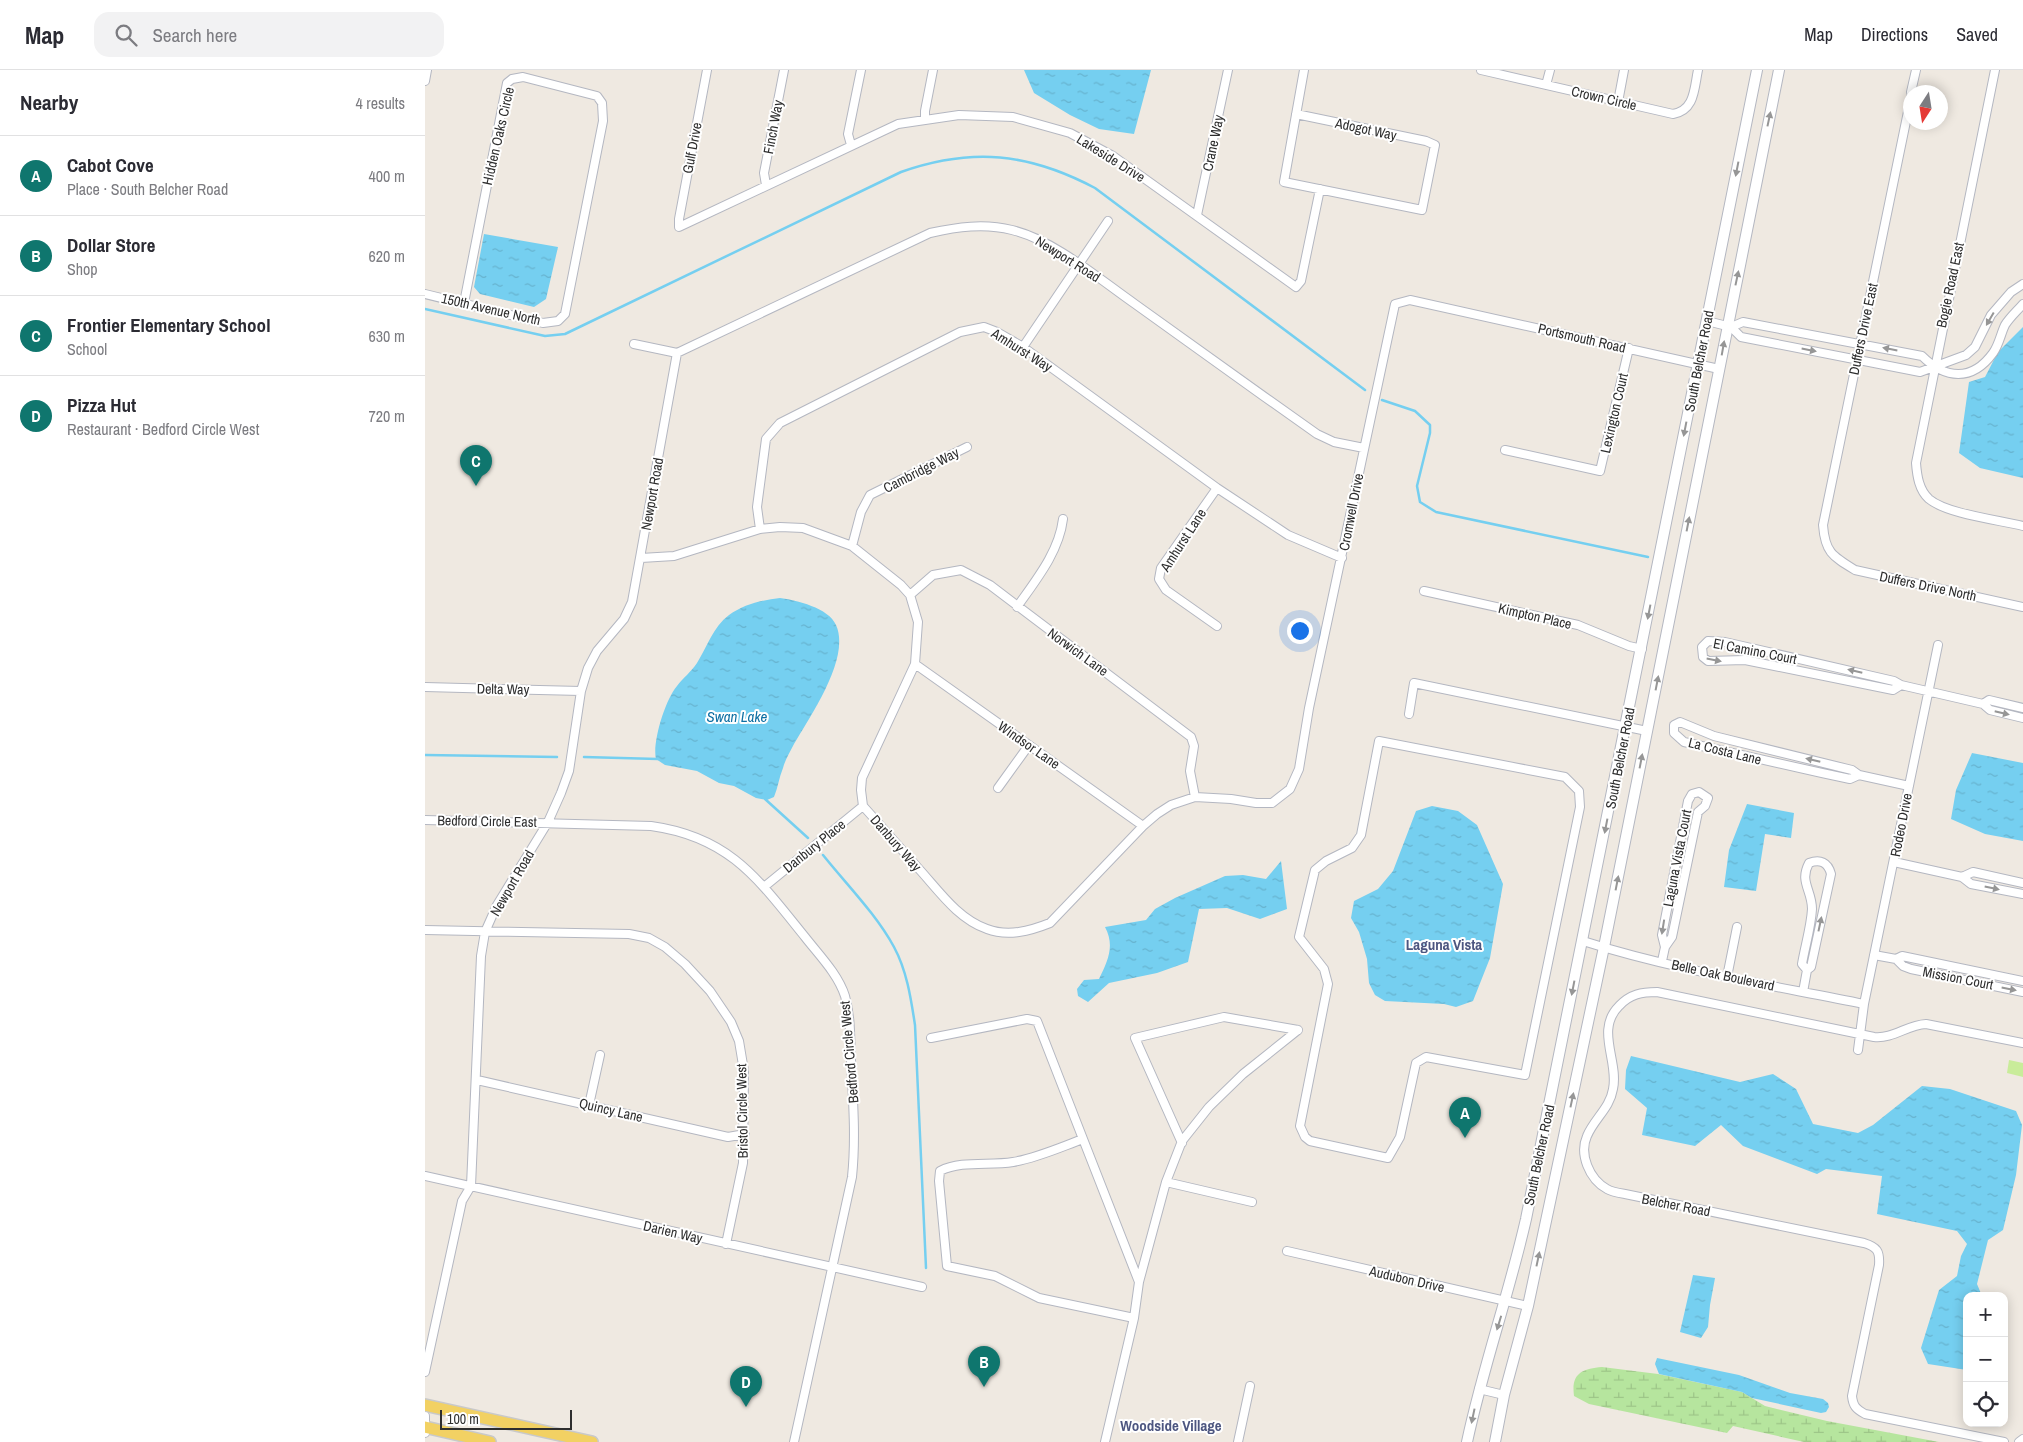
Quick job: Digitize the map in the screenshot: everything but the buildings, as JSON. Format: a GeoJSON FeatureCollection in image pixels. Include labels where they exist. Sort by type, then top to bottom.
{"type":"FeatureCollection","features":[{"type":"Feature","properties":{"kind":"main road","name":"South Belcher Road"},"geometry":{"type":"LineString","coordinates":[[1467,1442],[1479,1389],[1505,1301],[1526,1219],[1757,70]]}},
{"type":"Feature","properties":{"kind":"main road","name":"South Belcher Road"},"geometry":{"type":"LineString","coordinates":[[1495,1442],[1504,1395],[1528,1306],[1604,948],[1779,70]]}},
{"type":"Feature","properties":{"kind":"main road"},"geometry":{"type":"LineString","coordinates":[[425,1405],[591,1442]]}},
{"type":"Feature","properties":{"kind":"main road"},"geometry":{"type":"LineString","coordinates":[[425,1429],[490,1442]]}},
{"type":"Feature","properties":{"kind":"street"},"geometry":{"type":"LineString","coordinates":[[425,81],[427,70]]}},
{"type":"Feature","properties":{"kind":"street","name":"Gulf Drive"},"geometry":{"type":"LineString","coordinates":[[679,227],[707,70]]}},
{"type":"Feature","properties":{"kind":"street","name":"Finch Way"},"geometry":{"type":"LineString","coordinates":[[766,185],[764,173],[784,70]]}},
{"type":"Feature","properties":{"kind":"street"},"geometry":{"type":"LineString","coordinates":[[851,144],[848,134],[861,70]]}},
{"type":"Feature","properties":{"kind":"street"},"geometry":{"type":"LineString","coordinates":[[925,120],[933,70]]}},
{"type":"Feature","properties":{"kind":"street","name":"Crane Way"},"geometry":{"type":"LineString","coordinates":[[1197,215],[1228,70]]}},
{"type":"Feature","properties":{"kind":"street"},"geometry":{"type":"LineString","coordinates":[[1304,70],[1284,182],[1320,189]]}},
{"type":"Feature","properties":{"kind":"street","name":"Crown Circle"},"geometry":{"type":"LineString","coordinates":[[1481,70],[1673,114],[1681,113],[1692,100],[1698,70]]}},
{"type":"Feature","properties":{"kind":"street"},"geometry":{"type":"LineString","coordinates":[[1547,85],[1549,70]]}},
{"type":"Feature","properties":{"kind":"street"},"geometry":{"type":"LineString","coordinates":[[1618,102],[1625,70]]}},
{"type":"Feature","properties":{"kind":"street"},"geometry":{"type":"LineString","coordinates":[[1913,85],[1916,70]]}},
{"type":"Feature","properties":{"kind":"street","name":"Bogie Road East"},"geometry":{"type":"LineString","coordinates":[[1995,70],[1933,367],[1916,463],[1918,482],[1929,498],[1945,508],[2023,526]]}},
{"type":"Feature","properties":{"kind":"street","name":"Hidden Oaks Circle"},"geometry":{"type":"LineString","coordinates":[[464,303],[507,83],[512,79],[523,77],[597,96],[602,103],[603,121],[565,314],[558,321]]}},
{"type":"Feature","properties":{"kind":"street","name":"Adogot Way"},"geometry":{"type":"LineString","coordinates":[[1296,114],[1426,141],[1435,145],[1422,210],[1320,189]]}},
{"type":"Feature","properties":{"kind":"street","name":"Lakeside Drive"},"geometry":{"type":"LineString","coordinates":[[679,227],[851,144],[898,124],[959,115],[1013,117],[1070,133],[1113,156],[1296,287],[1301,281],[1320,189]]}},
{"type":"Feature","properties":{"kind":"street","name":"Duffers Drive East"},"geometry":{"type":"LineString","coordinates":[[1836,558],[1824,543],[1823,525],[1904,130]]}},
{"type":"Feature","properties":{"kind":"street"},"geometry":{"type":"LineString","coordinates":[[1023,347],[1109,221]]}},
{"type":"Feature","properties":{"kind":"street","name":"Newport Road"},"geometry":{"type":"LineString","coordinates":[[425,1372],[462,1201],[471,1186],[481,956],[485,932],[497,905],[548,822],[569,771],[581,691],[588,668],[597,651],[624,618],[632,602],[677,353],[929,233],[957,227],[986,225],[1012,230],[1037,238],[1079,264],[1317,434],[1334,442],[1364,448]]}},
{"type":"Feature","properties":{"kind":"street"},"geometry":{"type":"LineString","coordinates":[[1729,326],[1741,337],[1920,372],[1966,354],[1975,347],[1991,315],[2011,292],[2023,284]]}},
{"type":"Feature","properties":{"kind":"street","name":"150th Avenue North"},"geometry":{"type":"LineString","coordinates":[[425,294],[543,323],[558,321]]}},
{"type":"Feature","properties":{"kind":"street","name":"Cromwell Drive"},"geometry":{"type":"LineString","coordinates":[[1299,769],[1309,708],[1395,304],[1410,300],[1444,307]]}},
{"type":"Feature","properties":{"kind":"street"},"geometry":{"type":"LineString","coordinates":[[1707,322],[1729,326],[1743,322],[1922,356],[1933,367],[1956,375],[1975,370],[1993,353],[2006,323],[2023,304]]}},
{"type":"Feature","properties":{"kind":"street","name":"Portsmouth Road"},"geometry":{"type":"LineString","coordinates":[[1444,307],[1719,369]]}},
{"type":"Feature","properties":{"kind":"street","name":"Amhurst Way"},"geometry":{"type":"LineString","coordinates":[[760,529],[757,507],[766,439],[780,422],[960,332],[984,327],[1023,347],[1217,488],[1287,536],[1342,558]]}},
{"type":"Feature","properties":{"kind":"street"},"geometry":{"type":"LineString","coordinates":[[1777,344],[1780,328]]}},
{"type":"Feature","properties":{"kind":"street"},"geometry":{"type":"LineString","coordinates":[[634,344],[677,353]]}},
{"type":"Feature","properties":{"kind":"street","name":"Lexington Court"},"geometry":{"type":"LineString","coordinates":[[1505,450],[1600,471],[1629,348]]}},
{"type":"Feature","properties":{"kind":"street","name":"Cambridge Way"},"geometry":{"type":"LineString","coordinates":[[852,546],[861,512],[870,495],[967,447]]}},
{"type":"Feature","properties":{"kind":"street","name":"Amhurst Lane"},"geometry":{"type":"LineString","coordinates":[[1217,488],[1161,568],[1159,579],[1166,590],[1217,626]]}},
{"type":"Feature","properties":{"kind":"street"},"geometry":{"type":"LineString","coordinates":[[1017,607],[1044,568],[1061,534],[1063,519]]}},
{"type":"Feature","properties":{"kind":"street","name":"Danbury Way"},"geometry":{"type":"LineString","coordinates":[[641,558],[674,556],[760,529],[780,527],[803,528],[852,546],[901,585],[910,595],[918,622],[915,664],[862,778],[863,806],[953,908],[989,930],[1005,933],[1032,930],[1050,923],[1143,826],[1171,805],[1195,798],[1231,799],[1256,803],[1272,802],[1290,789],[1299,769]]}},
{"type":"Feature","properties":{"kind":"street","name":"Duffers Drive North"},"geometry":{"type":"LineString","coordinates":[[1836,558],[1855,570],[2023,607]]}},
{"type":"Feature","properties":{"kind":"street","name":"Norwich Lane"},"geometry":{"type":"LineString","coordinates":[[910,595],[933,575],[961,570],[990,585],[1191,737],[1194,746],[1190,770],[1195,798]]}},
{"type":"Feature","properties":{"kind":"street","name":"Kimpton Place"},"geometry":{"type":"LineString","coordinates":[[1424,591],[1578,625],[1629,646],[1642,649]]}},
{"type":"Feature","properties":{"kind":"street","name":"El Camino Court"},"geometry":{"type":"LineString","coordinates":[[1901,685],[1893,690],[1745,660],[1708,661],[1703,657],[1703,647],[1707,641],[1725,642],[1885,679],[1901,685],[1983,704],[1990,710],[2023,718]]}},
{"type":"Feature","properties":{"kind":"street","name":"Rodeo Drive"},"geometry":{"type":"LineString","coordinates":[[1864,1004],[1938,645]]}},
{"type":"Feature","properties":{"kind":"street","name":"Windsor Lane"},"geometry":{"type":"LineString","coordinates":[[915,664],[1143,826]]}},
{"type":"Feature","properties":{"kind":"street"},"geometry":{"type":"LineString","coordinates":[[1409,714],[1414,683],[1647,731]]}},
{"type":"Feature","properties":{"kind":"street","name":"Delta Way"},"geometry":{"type":"LineString","coordinates":[[425,687],[581,691]]}},
{"type":"Feature","properties":{"kind":"street","name":"El Camino Court"},"geometry":{"type":"LineString","coordinates":[[1983,704],[1989,700],[2023,708]]}},
{"type":"Feature","properties":{"kind":"street","name":"La Costa Lane"},"geometry":{"type":"LineString","coordinates":[[1859,776],[1850,779],[1685,742],[1673,733],[1674,725],[1679,722],[1714,736],[1852,770],[1859,776],[1909,786]]}},
{"type":"Feature","properties":{"kind":"street"},"geometry":{"type":"LineString","coordinates":[[1379,741],[1565,777],[1579,791],[1579,807],[1555,934],[1525,1075],[1426,1057],[1416,1063],[1400,1137],[1388,1158],[1310,1141],[1305,1137],[1300,1126],[1328,984],[1324,969],[1299,937],[1315,870],[1326,861],[1352,848],[1361,835],[1379,741]]}},
{"type":"Feature","properties":{"kind":"street"},"geometry":{"type":"LineString","coordinates":[[998,788],[1029,745]]}},
{"type":"Feature","properties":{"kind":"street","name":"Laguna Vista Court"},"geometry":{"type":"LineString","coordinates":[[1662,961],[1665,947],[1672,937],[1698,812],[1705,806],[1708,798],[1699,792],[1692,794],[1688,801],[1662,935],[1665,947]]}},
{"type":"Feature","properties":{"kind":"street","name":"Danbury Place"},"geometry":{"type":"LineString","coordinates":[[764,887],[863,806]]}},
{"type":"Feature","properties":{"kind":"street","name":"Bedford Circle East"},"geometry":{"type":"LineString","coordinates":[[425,820],[548,822]]}},
{"type":"Feature","properties":{"kind":"street","name":"Bedford Circle West"},"geometry":{"type":"LineString","coordinates":[[548,822],[651,826],[674,829],[696,836],[721,849],[732,856],[764,887],[831,970],[845,996],[849,1019],[855,1150],[852,1177],[794,1442]]}},
{"type":"Feature","properties":{"kind":"street"},"geometry":{"type":"LineString","coordinates":[[1803,992],[1807,970],[1811,967],[1831,874],[1829,866],[1824,862],[1815,860],[1809,863],[1805,870],[1804,880],[1812,908],[1802,964],[1807,970]]}},
{"type":"Feature","properties":{"kind":"street"},"geometry":{"type":"LineString","coordinates":[[1894,862],[1962,877],[1971,884],[2023,894]]}},
{"type":"Feature","properties":{"kind":"street"},"geometry":{"type":"LineString","coordinates":[[1962,877],[1973,872],[2023,883]]}},
{"type":"Feature","properties":{"kind":"street"},"geometry":{"type":"LineString","coordinates":[[1727,977],[1737,927]]}},
{"type":"Feature","properties":{"kind":"street","name":"Bristol Circle West"},"geometry":{"type":"LineString","coordinates":[[425,930],[629,934],[649,938],[665,947],[685,964],[710,991],[733,1028],[739,1041],[744,1071],[745,1134],[743,1163],[726,1244]]}},
{"type":"Feature","properties":{"kind":"street","name":"Belle Oak Boulevard"},"geometry":{"type":"LineString","coordinates":[[1583,941],[1604,948],[1727,977],[1864,1004]]}},
{"type":"Feature","properties":{"kind":"street","name":"Mission Court"},"geometry":{"type":"LineString","coordinates":[[1874,955],[1896,959],[1903,966],[1911,969],[2023,992]]}},
{"type":"Feature","properties":{"kind":"street","name":"Mission Court"},"geometry":{"type":"LineString","coordinates":[[1896,959],[1902,956],[2023,981]]}},
{"type":"Feature","properties":{"kind":"street","name":"Belcher Road"},"geometry":{"type":"LineString","coordinates":[[2003,1442],[1865,1414],[1853,1404],[1852,1396],[1879,1265],[1880,1254],[1875,1246],[1607,1189],[1594,1177],[1586,1165],[1584,1149],[1587,1136],[1608,1105],[1613,1091],[1615,1078],[1609,1051],[1609,1023],[1614,1011],[1625,1000],[1640,992],[1657,992],[1883,1038],[1915,1025],[1927,1024],[2023,1043]]}},
{"type":"Feature","properties":{"kind":"street"},"geometry":{"type":"LineString","coordinates":[[1857,1050],[1864,1004]]}},
{"type":"Feature","properties":{"kind":"street"},"geometry":{"type":"LineString","coordinates":[[1105,1442],[1134,1318],[1139,1282],[1166,1182],[1182,1143],[1209,1107],[1243,1074],[1298,1030],[1224,1017],[1135,1038],[1182,1143]]}},
{"type":"Feature","properties":{"kind":"street"},"geometry":{"type":"LineString","coordinates":[[931,1038],[1027,1019],[1037,1021],[1139,1282]]}},
{"type":"Feature","properties":{"kind":"street"},"geometry":{"type":"LineString","coordinates":[[589,1105],[600,1054]]}},
{"type":"Feature","properties":{"kind":"street","name":"Quincy Lane"},"geometry":{"type":"LineString","coordinates":[[477,1080],[728,1137],[745,1134]]}},
{"type":"Feature","properties":{"kind":"street"},"geometry":{"type":"LineString","coordinates":[[1083,1139],[1015,1162],[989,1165],[951,1165],[940,1171],[939,1181],[947,1266],[995,1276],[1039,1298],[1134,1318]]}},
{"type":"Feature","properties":{"kind":"street","name":"Darien Way"},"geometry":{"type":"LineString","coordinates":[[425,1176],[922,1287]]}},
{"type":"Feature","properties":{"kind":"street"},"geometry":{"type":"LineString","coordinates":[[1166,1182],[1252,1202]]}},
{"type":"Feature","properties":{"kind":"street","name":"Audubon Drive"},"geometry":{"type":"LineString","coordinates":[[1287,1252],[1528,1306]]}},
{"type":"Feature","properties":{"kind":"street"},"geometry":{"type":"LineString","coordinates":[[1238,1442],[1250,1386]]}},
{"type":"Feature","properties":{"kind":"street"},"geometry":{"type":"LineString","coordinates":[[1479,1389],[1504,1395]]}},
{"type":"Feature","properties":{"kind":"street"},"geometry":{"type":"LineString","coordinates":[[425,1416],[425,1429]]}},
{"type":"Feature","properties":{"kind":"street"},"geometry":{"type":"LineString","coordinates":[[2019,1442],[2023,1439]]}},
{"type":"Feature","properties":{"kind":"green space"},"geometry":{"type":"Polygon","coordinates":[[[2009,1060],[2023,1063],[2023,1077],[2007,1073],[2009,1060]]]}},
{"type":"Feature","properties":{"kind":"green space"},"geometry":{"type":"Polygon","coordinates":[[[1602,1367],[1658,1374],[1742,1392],[1765,1406],[1827,1421],[1939,1442],[1804,1442],[1733,1426],[1727,1433],[1589,1404],[1574,1396],[1576,1377],[1589,1369],[1602,1367]]]}},
{"type":"Feature","properties":{"kind":"water"},"geometry":{"type":"Polygon","coordinates":[[[1024,70],[1151,70],[1134,134],[1099,129],[1070,115],[1034,93],[1024,70]]]}},
{"type":"Feature","properties":{"kind":"water"},"geometry":{"type":"Polygon","coordinates":[[[484,234],[558,247],[546,299],[534,307],[480,294],[474,287],[484,234]]]}},
{"type":"Feature","properties":{"kind":"water"},"geometry":{"type":"Polygon","coordinates":[[[2023,327],[2023,478],[1980,468],[1959,453],[1969,382],[1985,377],[1998,352],[2023,327]]]}},
{"type":"Feature","properties":{"kind":"water","name":"Swan Lake"},"geometry":{"type":"Polygon","coordinates":[[[780,598],[803,603],[827,614],[836,625],[839,638],[834,670],[818,703],[786,759],[774,797],[767,800],[756,798],[734,786],[719,783],[697,771],[665,765],[656,759],[655,752],[658,733],[672,692],[697,663],[719,625],[729,615],[747,605],[780,598]]]}},
{"type":"Feature","properties":{"kind":"water"},"geometry":{"type":"Polygon","coordinates":[[[1972,753],[2023,763],[2023,841],[1985,834],[1951,819],[1956,790],[1972,753]]]}},
{"type":"Feature","properties":{"kind":"water"},"geometry":{"type":"Polygon","coordinates":[[[1747,804],[1794,813],[1791,838],[1765,834],[1756,891],[1724,887],[1729,850],[1747,804]]]}},
{"type":"Feature","properties":{"kind":"water"},"geometry":{"type":"Polygon","coordinates":[[[1432,806],[1458,811],[1477,825],[1503,884],[1490,958],[1473,1001],[1456,1007],[1444,1004],[1385,1001],[1375,995],[1369,983],[1367,959],[1359,932],[1351,918],[1354,901],[1378,889],[1393,871],[1416,811],[1432,806]]]}},
{"type":"Feature","properties":{"kind":"water"},"geometry":{"type":"Polygon","coordinates":[[[1281,861],[1287,909],[1260,919],[1227,908],[1199,909],[1188,962],[1157,973],[1109,983],[1088,1002],[1078,996],[1077,989],[1084,980],[1099,979],[1105,966],[1110,940],[1105,927],[1146,920],[1155,909],[1225,876],[1243,875],[1266,879],[1281,861]]]}},
{"type":"Feature","properties":{"kind":"water"},"geometry":{"type":"Polygon","coordinates":[[[1631,1056],[1740,1082],[1773,1074],[1796,1089],[1813,1124],[1858,1133],[1873,1125],[1922,1086],[1950,1089],[2016,1111],[2022,1125],[2016,1175],[2003,1230],[1988,1240],[1977,1284],[1980,1292],[1963,1292],[1963,1369],[1928,1364],[1921,1348],[1939,1290],[1957,1276],[1961,1256],[1967,1244],[1957,1231],[1877,1214],[1882,1176],[1826,1169],[1817,1174],[1743,1146],[1721,1125],[1695,1146],[1642,1135],[1647,1108],[1625,1089],[1626,1070],[1631,1056]]]}},
{"type":"Feature","properties":{"kind":"water"},"geometry":{"type":"Polygon","coordinates":[[[1693,1275],[1715,1278],[1708,1327],[1701,1338],[1680,1332],[1693,1275]]]}},
{"type":"Feature","properties":{"kind":"water"},"geometry":{"type":"Polygon","coordinates":[[[1657,1358],[1739,1375],[1790,1393],[1823,1399],[1828,1403],[1829,1407],[1826,1412],[1821,1413],[1752,1398],[1742,1392],[1659,1374],[1655,1364],[1657,1358]]]}},
{"type":"Feature","properties":{"kind":"waterway"},"geometry":{"type":"LineString","coordinates":[[425,309],[545,336],[565,334],[901,172],[952,159],[1000,158],[1047,167],[1095,188],[1365,390]]}},
{"type":"Feature","properties":{"kind":"waterway"},"geometry":{"type":"LineString","coordinates":[[1382,400],[1415,411],[1430,425],[1430,433],[1417,486],[1420,502],[1436,512],[1648,557]]}},
{"type":"Feature","properties":{"kind":"waterway"},"geometry":{"type":"LineString","coordinates":[[425,755],[557,757]]}},
{"type":"Feature","properties":{"kind":"waterway"},"geometry":{"type":"LineString","coordinates":[[584,757],[658,759]]}},
{"type":"Feature","properties":{"kind":"waterway"},"geometry":{"type":"LineString","coordinates":[[765,799],[808,838]]}},
{"type":"Feature","properties":{"kind":"waterway"},"geometry":{"type":"LineString","coordinates":[[823,855],[870,911],[887,935],[898,956],[908,985],[915,1025],[926,1268]]}},
{"type":"Feature","properties":{"kind":"place","name":"Frontier Elementary School"},"geometry":{"type":"Point","coordinates":[476,486]}},
{"type":"Feature","properties":{"kind":"place","name":"Cabot Cove"},"geometry":{"type":"Point","coordinates":[1465,1138]}},
{"type":"Feature","properties":{"kind":"place","name":"Dollar Store"},"geometry":{"type":"Point","coordinates":[984,1387]}},
{"type":"Feature","properties":{"kind":"place","name":"Pizza Hut"},"geometry":{"type":"Point","coordinates":[746,1407]}},
{"type":"Feature","properties":{"kind":"district","name":"Laguna Vista"},"geometry":{"type":"Point","coordinates":[1444,945]}},
{"type":"Feature","properties":{"kind":"district","name":"Woodside Village"},"geometry":{"type":"Point","coordinates":[1171,1426]}}]}
